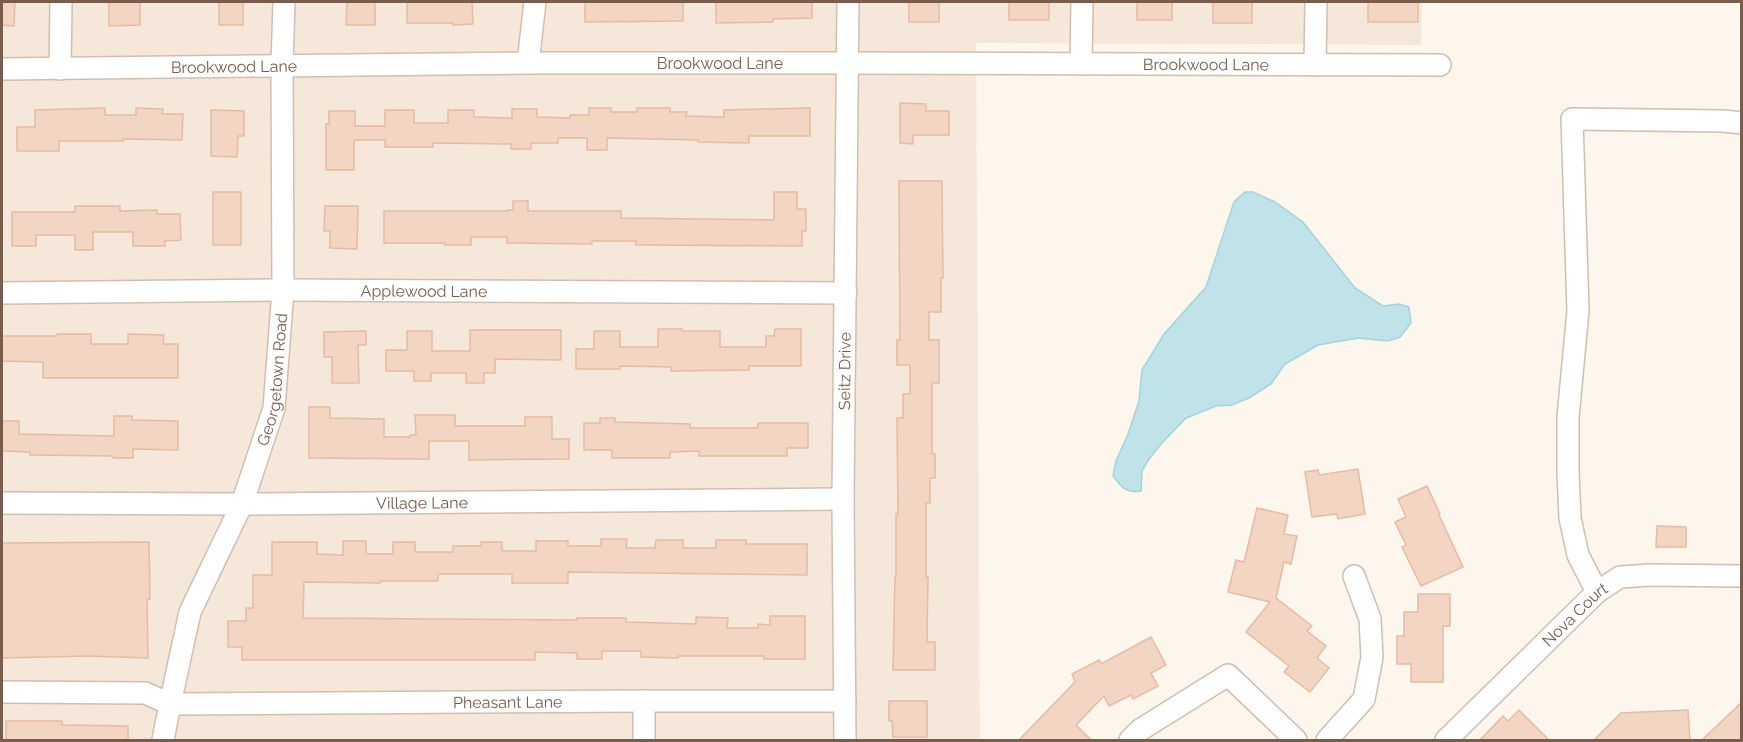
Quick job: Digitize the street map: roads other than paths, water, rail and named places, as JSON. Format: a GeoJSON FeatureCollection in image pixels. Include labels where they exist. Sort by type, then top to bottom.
{"type":"FeatureCollection","features":[{"type":"Feature","properties":{"kind":"street"},"geometry":{"type":"LineString","coordinates":[[60,69],[61,2]]}},
{"type":"Feature","properties":{"kind":"street","name":"Georgetown Road"},"geometry":{"type":"LineString","coordinates":[[163,741],[190,612],[242,504],[274,408],[283,290],[284,2]]}},
{"type":"Feature","properties":{"kind":"street"},"geometry":{"type":"LineString","coordinates":[[528,63],[535,2]]}},
{"type":"Feature","properties":{"kind":"street","name":"Seitz Drive"},"geometry":{"type":"LineString","coordinates":[[845,741],[843,499],[848,2]]}},
{"type":"Feature","properties":{"kind":"street"},"geometry":{"type":"LineString","coordinates":[[1082,2],[1082,64]]}},
{"type":"Feature","properties":{"kind":"street"},"geometry":{"type":"LineString","coordinates":[[1315,65],[1316,2]]}},
{"type":"Feature","properties":{"kind":"street","name":"Brookwood Lane"},"geometry":{"type":"LineString","coordinates":[[2,69],[528,63],[1440,65]]}},
{"type":"Feature","properties":{"kind":"street"},"geometry":{"type":"LineString","coordinates":[[1597,592],[1578,555],[1570,518],[1568,417],[1578,311],[1572,119],[1742,123]]}},
{"type":"Feature","properties":{"kind":"street","name":"Applewood Lane"},"geometry":{"type":"LineString","coordinates":[[2,292],[283,290],[846,292]]}},
{"type":"Feature","properties":{"kind":"street","name":"Village Lane"},"geometry":{"type":"LineString","coordinates":[[2,502],[242,504],[843,499]]}},
{"type":"Feature","properties":{"kind":"street","name":"Nova Court"},"geometry":{"type":"LineString","coordinates":[[1446,741],[1597,592],[1620,578],[1650,575],[1742,576]]}},
{"type":"Feature","properties":{"kind":"street"},"geometry":{"type":"LineString","coordinates":[[1327,741],[1364,699],[1372,657],[1370,619],[1354,576]]}},
{"type":"Feature","properties":{"kind":"street"},"geometry":{"type":"LineString","coordinates":[[1130,741],[1140,730],[1228,675],[1296,741]]}},
{"type":"Feature","properties":{"kind":"street"},"geometry":{"type":"LineString","coordinates":[[2,692],[145,693],[170,704]]}},
{"type":"Feature","properties":{"kind":"street"},"geometry":{"type":"LineString","coordinates":[[644,701],[644,741]]}},
{"type":"Feature","properties":{"kind":"street","name":"Pheasant Lane"},"geometry":{"type":"LineString","coordinates":[[170,704],[845,701]]}},
{"type":"Feature","properties":{"kind":"water"},"geometry":{"type":"Polygon","coordinates":[[[1245,192],[1253,192],[1275,202],[1303,222],[1355,288],[1383,306],[1399,304],[1409,307],[1411,323],[1400,337],[1388,341],[1358,338],[1318,345],[1285,364],[1271,384],[1249,398],[1232,405],[1216,406],[1186,418],[1149,459],[1142,471],[1141,491],[1128,490],[1122,487],[1113,476],[1116,461],[1139,401],[1142,370],[1164,334],[1206,287],[1234,202],[1245,192]]]}}]}
